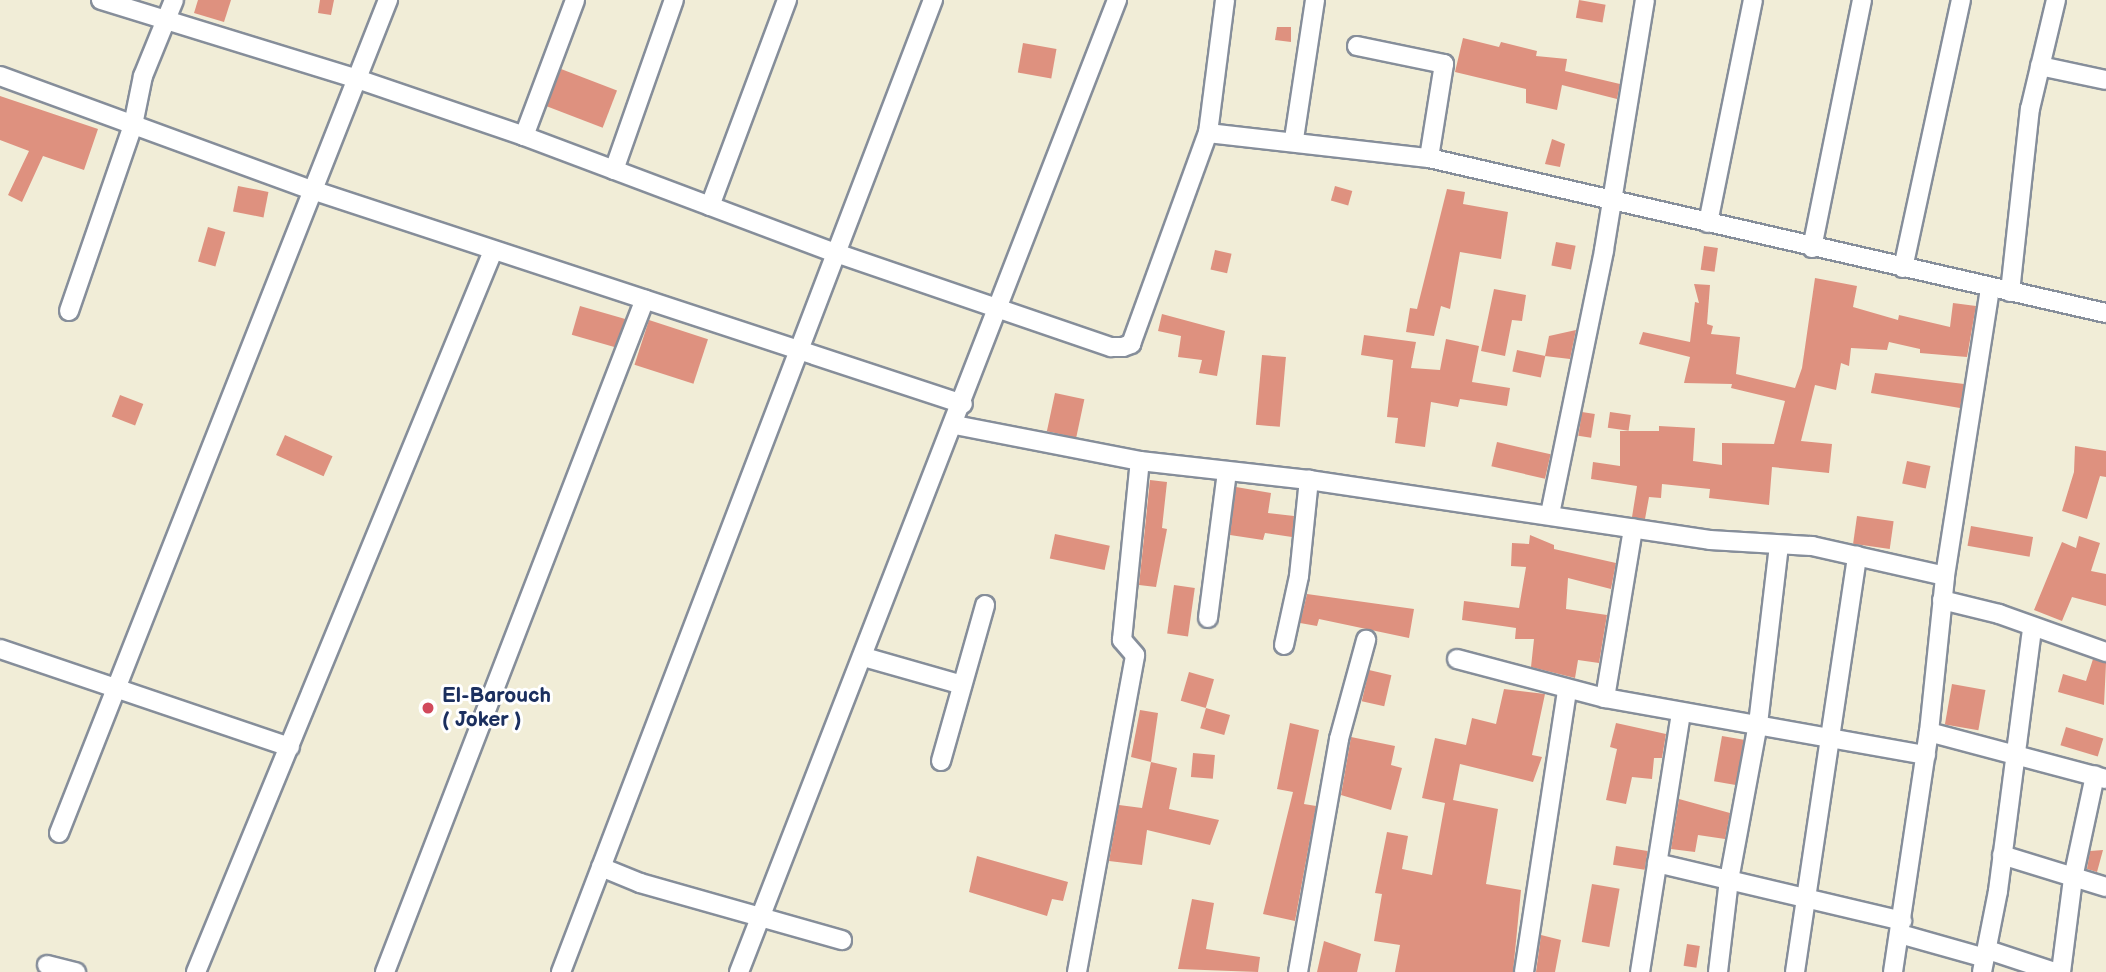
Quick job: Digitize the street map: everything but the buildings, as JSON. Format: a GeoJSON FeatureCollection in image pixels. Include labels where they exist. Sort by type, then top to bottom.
{"type":"FeatureCollection","features":[{"type":"Feature","properties":{"kind":"street"},"geometry":{"type":"LineString","coordinates":[[101,0],[357,79],[524,136],[836,253],[1111,347],[1131,344],[1208,133],[1225,0]]}},
{"type":"Feature","properties":{"kind":"street"},"geometry":{"type":"LineString","coordinates":[[69,311],[134,124],[143,76],[174,0]]}},
{"type":"Feature","properties":{"kind":"street"},"geometry":{"type":"LineString","coordinates":[[59,833],[387,0]]}},
{"type":"Feature","properties":{"kind":"street"},"geometry":{"type":"LineString","coordinates":[[524,136],[575,0]]}},
{"type":"Feature","properties":{"kind":"street"},"geometry":{"type":"LineString","coordinates":[[614,170],[674,0]]}},
{"type":"Feature","properties":{"kind":"street"},"geometry":{"type":"LineString","coordinates":[[710,206],[787,0]]}},
{"type":"Feature","properties":{"kind":"street"},"geometry":{"type":"LineString","coordinates":[[561,972],[933,0]]}},
{"type":"Feature","properties":{"kind":"street"},"geometry":{"type":"LineString","coordinates":[[739,972],[758,917],[864,657],[1000,310],[1117,0]]}},
{"type":"Feature","properties":{"kind":"street"},"geometry":{"type":"LineString","coordinates":[[1294,139],[1315,0]]}},
{"type":"Feature","properties":{"kind":"street"},"geometry":{"type":"LineString","coordinates":[[1550,514],[1613,198],[1645,0]]}},
{"type":"Feature","properties":{"kind":"street"},"geometry":{"type":"LineString","coordinates":[[1708,223],[1753,0]]}},
{"type":"Feature","properties":{"kind":"street"},"geometry":{"type":"LineString","coordinates":[[1812,248],[1861,0]]}},
{"type":"Feature","properties":{"kind":"street"},"geometry":{"type":"LineString","coordinates":[[1903,268],[1961,0]]}},
{"type":"Feature","properties":{"kind":"street"},"geometry":{"type":"LineString","coordinates":[[2010,292],[2016,206],[2040,66],[2056,0]]}},
{"type":"Feature","properties":{"kind":"street"},"geometry":{"type":"LineString","coordinates":[[1357,46],[1444,64],[1429,158]]}},
{"type":"Feature","properties":{"kind":"street"},"geometry":{"type":"LineString","coordinates":[[2040,66],[2106,80]]}},
{"type":"Feature","properties":{"kind":"street"},"geometry":{"type":"LineString","coordinates":[[0,76],[313,190],[963,404]]}},
{"type":"Feature","properties":{"kind":"street"},"geometry":{"type":"LineString","coordinates":[[1208,133],[1294,139],[1429,158],[1613,198],[1990,290],[2106,313]]}},
{"type":"Feature","properties":{"kind":"street"},"geometry":{"type":"LineString","coordinates":[[195,972],[493,251]]}},
{"type":"Feature","properties":{"kind":"street"},"geometry":{"type":"LineString","coordinates":[[1893,972],[1926,755],[1945,576],[1990,290]]}},
{"type":"Feature","properties":{"kind":"street"},"geometry":{"type":"LineString","coordinates":[[385,972],[645,299]]}},
{"type":"Feature","properties":{"kind":"street"},"geometry":{"type":"LineString","coordinates":[[955,425],[1140,461],[1309,480],[1633,528],[1857,556],[1945,576]]}},
{"type":"Feature","properties":{"kind":"street"},"geometry":{"type":"LineString","coordinates":[[1077,972],[1135,655],[1122,640],[1140,461]]}},
{"type":"Feature","properties":{"kind":"street"},"geometry":{"type":"LineString","coordinates":[[1208,618],[1227,472]]}},
{"type":"Feature","properties":{"kind":"street"},"geometry":{"type":"LineString","coordinates":[[1284,645],[1299,576],[1309,480]]}},
{"type":"Feature","properties":{"kind":"street"},"geometry":{"type":"LineString","coordinates":[[1605,698],[1633,528]]}},
{"type":"Feature","properties":{"kind":"street"},"geometry":{"type":"LineString","coordinates":[[1718,972],[1729,880],[1758,724],[1779,545]]}},
{"type":"Feature","properties":{"kind":"street"},"geometry":{"type":"LineString","coordinates":[[1795,972],[1857,556]]}},
{"type":"Feature","properties":{"kind":"street"},"geometry":{"type":"LineString","coordinates":[[1942,600],[1999,614],[2032,629],[2106,652]]}},
{"type":"Feature","properties":{"kind":"street"},"geometry":{"type":"LineString","coordinates":[[941,761],[985,605]]}},
{"type":"Feature","properties":{"kind":"street"},"geometry":{"type":"LineString","coordinates":[[1985,960],[2032,629]]}},
{"type":"Feature","properties":{"kind":"street"},"geometry":{"type":"LineString","coordinates":[[1298,972],[1339,739],[1366,640]]}},
{"type":"Feature","properties":{"kind":"street"},"geometry":{"type":"LineString","coordinates":[[0,649],[290,747]]}},
{"type":"Feature","properties":{"kind":"street"},"geometry":{"type":"LineString","coordinates":[[864,657],[962,685]]}},
{"type":"Feature","properties":{"kind":"street"},"geometry":{"type":"LineString","coordinates":[[1457,659],[1605,698],[1926,755]]}},
{"type":"Feature","properties":{"kind":"street"},"geometry":{"type":"LineString","coordinates":[[1524,972],[1567,690]]}},
{"type":"Feature","properties":{"kind":"street"},"geometry":{"type":"LineString","coordinates":[[1640,972],[1681,712]]}},
{"type":"Feature","properties":{"kind":"street"},"geometry":{"type":"LineString","coordinates":[[1929,732],[2014,752],[2101,777],[2073,878],[2062,972]]}},
{"type":"Feature","properties":{"kind":"street"},"geometry":{"type":"LineString","coordinates":[[2002,855],[2106,887]]}},
{"type":"Feature","properties":{"kind":"street"},"geometry":{"type":"LineString","coordinates":[[1657,863],[1806,898],[1901,928],[1985,960],[2054,972]]}},
{"type":"Feature","properties":{"kind":"street"},"geometry":{"type":"LineString","coordinates":[[601,867],[640,883],[842,940]]}},
{"type":"Feature","properties":{"kind":"street"},"geometry":{"type":"LineString","coordinates":[[47,965],[76,972]]}},
{"type":"Feature","properties":{"kind":"place","name":"El-Barouch ( Joker )"},"geometry":{"type":"Point","coordinates":[428,708]}}]}
